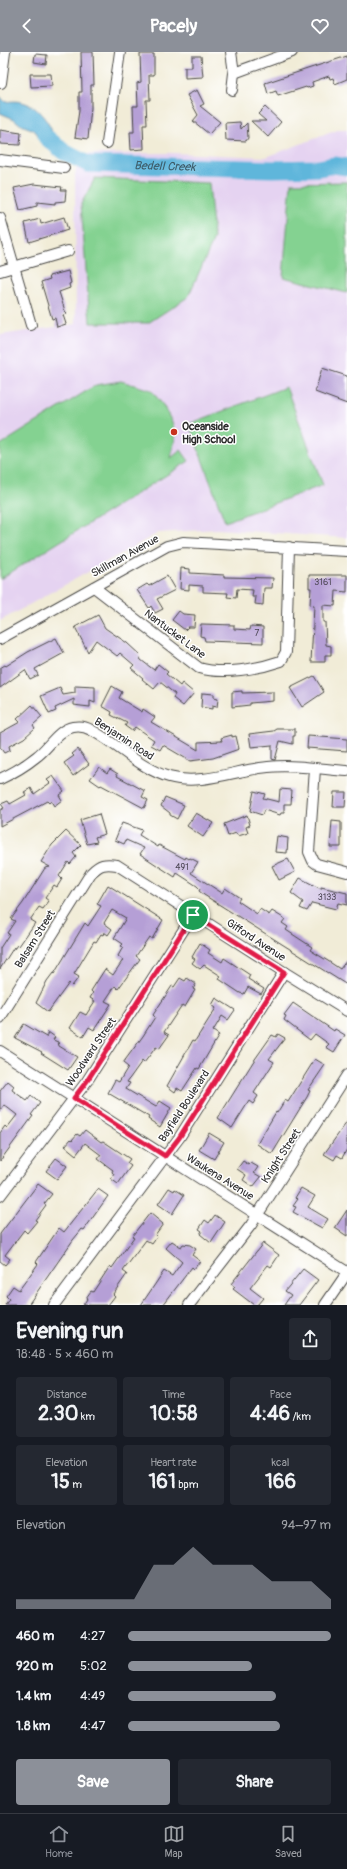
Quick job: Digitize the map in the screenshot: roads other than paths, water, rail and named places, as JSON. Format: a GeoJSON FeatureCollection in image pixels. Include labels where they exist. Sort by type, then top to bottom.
{"type":"FeatureCollection","features":[{"type":"Feature","properties":{"kind":"street"},"geometry":{"type":"LineString","coordinates":[[1,83],[5,52]]}},
{"type":"Feature","properties":{"kind":"street"},"geometry":{"type":"LineString","coordinates":[[107,143],[120,52]]}},
{"type":"Feature","properties":{"kind":"street"},"geometry":{"type":"LineString","coordinates":[[231,52],[234,73],[232,90]]}},
{"type":"Feature","properties":{"kind":"street"},"geometry":{"type":"LineString","coordinates":[[234,73],[292,52]]}},
{"type":"Feature","properties":{"kind":"street"},"geometry":{"type":"LineString","coordinates":[[0,160],[64,168]]}},
{"type":"Feature","properties":{"kind":"street"},"geometry":{"type":"LineString","coordinates":[[0,218],[31,325]]}},
{"type":"Feature","properties":{"kind":"street"},"geometry":{"type":"LineString","coordinates":[[0,271],[68,251]]}},
{"type":"Feature","properties":{"kind":"street","name":"Skillman Avenue"},"geometry":{"type":"LineString","coordinates":[[0,639],[167,546],[183,542],[347,551]]}},
{"type":"Feature","properties":{"kind":"street","name":"Nantucket Lane"},"geometry":{"type":"LineString","coordinates":[[94,587],[199,668],[212,672],[269,665],[281,661],[286,652],[289,547]]}},
{"type":"Feature","properties":{"kind":"street","name":"Benjamin Road"},"geometry":{"type":"LineString","coordinates":[[0,779],[25,766],[38,756],[62,732],[73,727],[91,729],[143,765],[169,777],[199,780],[274,766],[347,771]]}},
{"type":"Feature","properties":{"kind":"street"},"geometry":{"type":"LineString","coordinates":[[315,769],[309,852],[317,864],[347,872]]}},
{"type":"Feature","properties":{"kind":"street","name":"Gifford Avenue"},"geometry":{"type":"LineString","coordinates":[[91,873],[98,866],[107,863],[117,865],[193,915],[347,1011]]}},
{"type":"Feature","properties":{"kind":"street","name":"Balsam Street"},"geometry":{"type":"LineString","coordinates":[[0,1018],[91,873]]}},
{"type":"Feature","properties":{"kind":"street","name":"Woodward Street"},"geometry":{"type":"LineString","coordinates":[[0,1196],[87,1081],[193,915]]}},
{"type":"Feature","properties":{"kind":"street","name":"Bayfield Boulevard"},"geometry":{"type":"LineString","coordinates":[[54,1305],[179,1138],[284,972]]}},
{"type":"Feature","properties":{"kind":"street","name":"Waukena Avenue"},"geometry":{"type":"LineString","coordinates":[[0,1051],[347,1272]]}},
{"type":"Feature","properties":{"kind":"street","name":"Knight Street"},"geometry":{"type":"LineString","coordinates":[[189,1305],[276,1188],[347,1075]]}},
{"type":"Feature","properties":{"kind":"street"},"geometry":{"type":"LineString","coordinates":[[325,1305],[347,1272]]}},
{"type":"Feature","properties":{"kind":"water"},"geometry":{"type":"Polygon","coordinates":[[[0,96],[5,102],[13,101],[26,103],[36,109],[45,119],[64,152],[50,150],[34,130],[21,125],[14,119],[0,113],[0,96]]]}},
{"type":"Feature","properties":{"kind":"waterway","name":"Bedell Creek"},"geometry":{"type":"LineString","coordinates":[[46,137],[64,152],[88,164],[272,169],[319,168],[334,165],[347,167]]}},
{"type":"Feature","properties":{"kind":"place","name":"Oceanside High School"},"geometry":{"type":"Point","coordinates":[174,432]}}]}
